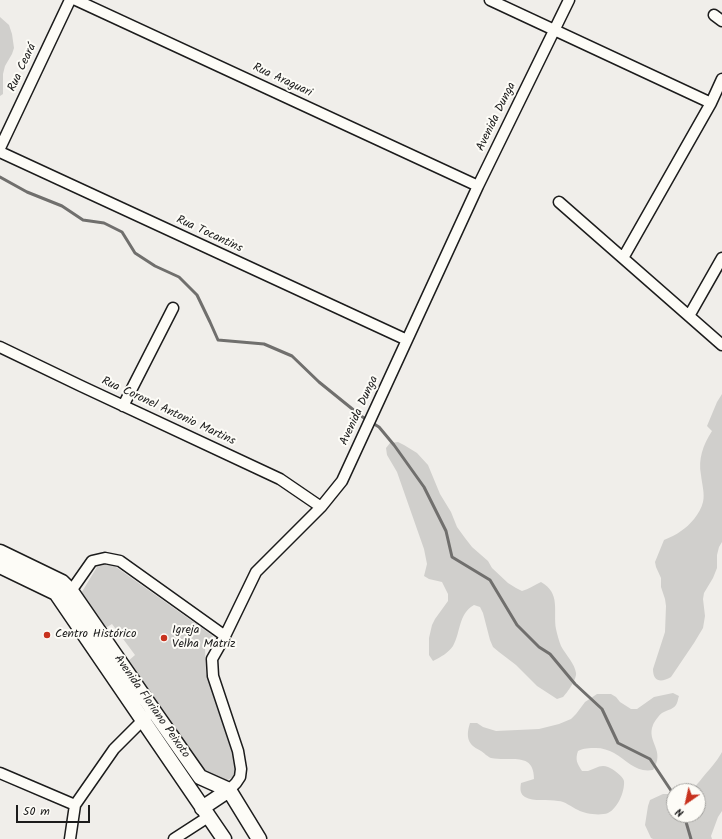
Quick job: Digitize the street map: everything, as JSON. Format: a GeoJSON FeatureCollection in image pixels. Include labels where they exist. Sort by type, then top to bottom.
{"type":"FeatureCollection","features":[{"type":"Feature","properties":{"kind":"street","name":"Rua Ceará"},"geometry":{"type":"LineString","coordinates":[[0,148],[70,0]]}},
{"type":"Feature","properties":{"kind":"street","name":"Rua Araguari"},"geometry":{"type":"LineString","coordinates":[[76,0],[478,186]]}},
{"type":"Feature","properties":{"kind":"street"},"geometry":{"type":"LineString","coordinates":[[490,0],[711,103]]}},
{"type":"Feature","properties":{"kind":"street","name":"Avenida Dunga"},"geometry":{"type":"LineString","coordinates":[[229,790],[240,777],[241,769],[238,751],[213,676],[212,659],[256,572],[321,507],[342,481],[478,186],[569,0]]}},
{"type":"Feature","properties":{"kind":"street"},"geometry":{"type":"LineString","coordinates":[[714,15],[722,21]]}},
{"type":"Feature","properties":{"kind":"street"},"geometry":{"type":"LineString","coordinates":[[623,258],[711,103],[722,79]]}},
{"type":"Feature","properties":{"kind":"street","name":"Rua Tocantins"},"geometry":{"type":"LineString","coordinates":[[0,152],[407,340]]}},
{"type":"Feature","properties":{"kind":"street"},"geometry":{"type":"LineString","coordinates":[[558,202],[722,345]]}},
{"type":"Feature","properties":{"kind":"street"},"geometry":{"type":"LineString","coordinates":[[690,316],[722,258]]}},
{"type":"Feature","properties":{"kind":"street"},"geometry":{"type":"LineString","coordinates":[[123,406],[173,308]]}},
{"type":"Feature","properties":{"kind":"street","name":"Rua Coronel Antonio Martins"},"geometry":{"type":"LineString","coordinates":[[0,347],[280,479],[321,507]]}},
{"type":"Feature","properties":{"kind":"street","name":"Avenida Floriano Peixoto"},"geometry":{"type":"LineString","coordinates":[[0,552],[63,589],[148,715],[205,812],[224,839]]}},
{"type":"Feature","properties":{"kind":"street"},"geometry":{"type":"LineString","coordinates":[[63,589],[92,561],[105,558],[120,561],[224,636]]}},
{"type":"Feature","properties":{"kind":"street","name":"Avenida Floriano Peixoto"},"geometry":{"type":"LineString","coordinates":[[0,566],[63,589]]}},
{"type":"Feature","properties":{"kind":"street"},"geometry":{"type":"LineString","coordinates":[[70,839],[75,805],[114,749],[148,715]]}},
{"type":"Feature","properties":{"kind":"street","name":"Avenida Floriano Peixoto"},"geometry":{"type":"LineString","coordinates":[[148,715],[200,777],[229,790]]}},
{"type":"Feature","properties":{"kind":"street"},"geometry":{"type":"LineString","coordinates":[[0,773],[75,805]]}},
{"type":"Feature","properties":{"kind":"street"},"geometry":{"type":"LineString","coordinates":[[174,839],[229,790],[259,839]]}},
{"type":"Feature","properties":{"kind":"shaded area"},"geometry":{"type":"Polygon","coordinates":[[[0,17],[9,25],[14,48],[5,66],[3,74],[3,94],[0,96],[0,17]]]}},
{"type":"Feature","properties":{"kind":"shaded area"},"geometry":{"type":"Polygon","coordinates":[[[722,394],[722,542],[717,555],[717,568],[704,593],[703,599],[705,616],[703,628],[671,677],[661,681],[654,677],[653,669],[665,632],[666,606],[661,587],[661,578],[655,562],[664,540],[677,534],[688,526],[702,506],[704,496],[700,463],[704,447],[712,431],[707,426],[722,394]]]}},
{"type":"Feature","properties":{"kind":"shaded area"},"geometry":{"type":"Polygon","coordinates":[[[398,442],[417,453],[428,465],[440,494],[451,512],[457,527],[472,547],[488,561],[492,568],[508,583],[522,591],[541,582],[551,591],[555,603],[555,622],[558,638],[576,673],[573,682],[563,697],[557,699],[537,686],[516,665],[493,647],[483,613],[480,607],[474,605],[462,618],[456,641],[453,646],[444,655],[433,661],[429,655],[429,638],[432,625],[448,601],[448,594],[442,582],[429,579],[424,576],[427,564],[424,549],[397,472],[387,455],[386,448],[390,443],[398,442]]]}},
{"type":"Feature","properties":{"kind":"shaded area"},"geometry":{"type":"Polygon","coordinates":[[[107,564],[116,567],[213,636],[205,648],[206,673],[235,762],[235,776],[224,782],[205,772],[126,663],[135,655],[112,624],[104,629],[80,595],[97,567],[107,564]]]}},
{"type":"Feature","properties":{"kind":"shaded area"},"geometry":{"type":"Polygon","coordinates":[[[673,693],[679,696],[676,705],[661,714],[653,725],[652,736],[658,757],[653,770],[642,770],[632,766],[614,753],[605,749],[589,748],[578,751],[577,761],[582,771],[588,771],[600,766],[605,766],[615,771],[624,781],[620,800],[611,811],[605,814],[585,813],[561,801],[528,799],[522,794],[520,787],[521,783],[534,779],[533,770],[530,764],[520,760],[491,758],[473,746],[468,739],[470,723],[477,723],[483,727],[496,731],[539,729],[559,724],[571,719],[585,702],[597,694],[611,694],[631,709],[637,709],[654,697],[673,693]]]}},
{"type":"Feature","properties":{"kind":"shaded area"},"geometry":{"type":"Polygon","coordinates":[[[722,752],[722,811],[718,817],[711,836],[712,839],[651,838],[645,825],[648,806],[650,800],[663,794],[666,794],[666,823],[706,823],[706,783],[698,783],[722,752]]]}},
{"type":"Feature","properties":{"kind":"waterway"},"geometry":{"type":"LineString","coordinates":[[0,177],[27,192],[62,206],[83,220],[104,223],[122,232],[135,253],[155,266],[179,277],[197,295],[218,340],[264,344],[292,356],[319,382],[361,416],[379,427],[424,487],[446,531],[452,557],[490,580],[517,625],[539,647],[550,654],[575,684],[602,709],[618,743],[650,759],[666,783]]}},
{"type":"Feature","properties":{"kind":"waterway"},"geometry":{"type":"LineString","coordinates":[[686,823],[691,839]]}},
{"type":"Feature","properties":{"kind":"place","name":"Centro Histórico"},"geometry":{"type":"Point","coordinates":[47,635]}},
{"type":"Feature","properties":{"kind":"place","name":"Igreja Velha Matriz"},"geometry":{"type":"Point","coordinates":[164,638]}}]}
